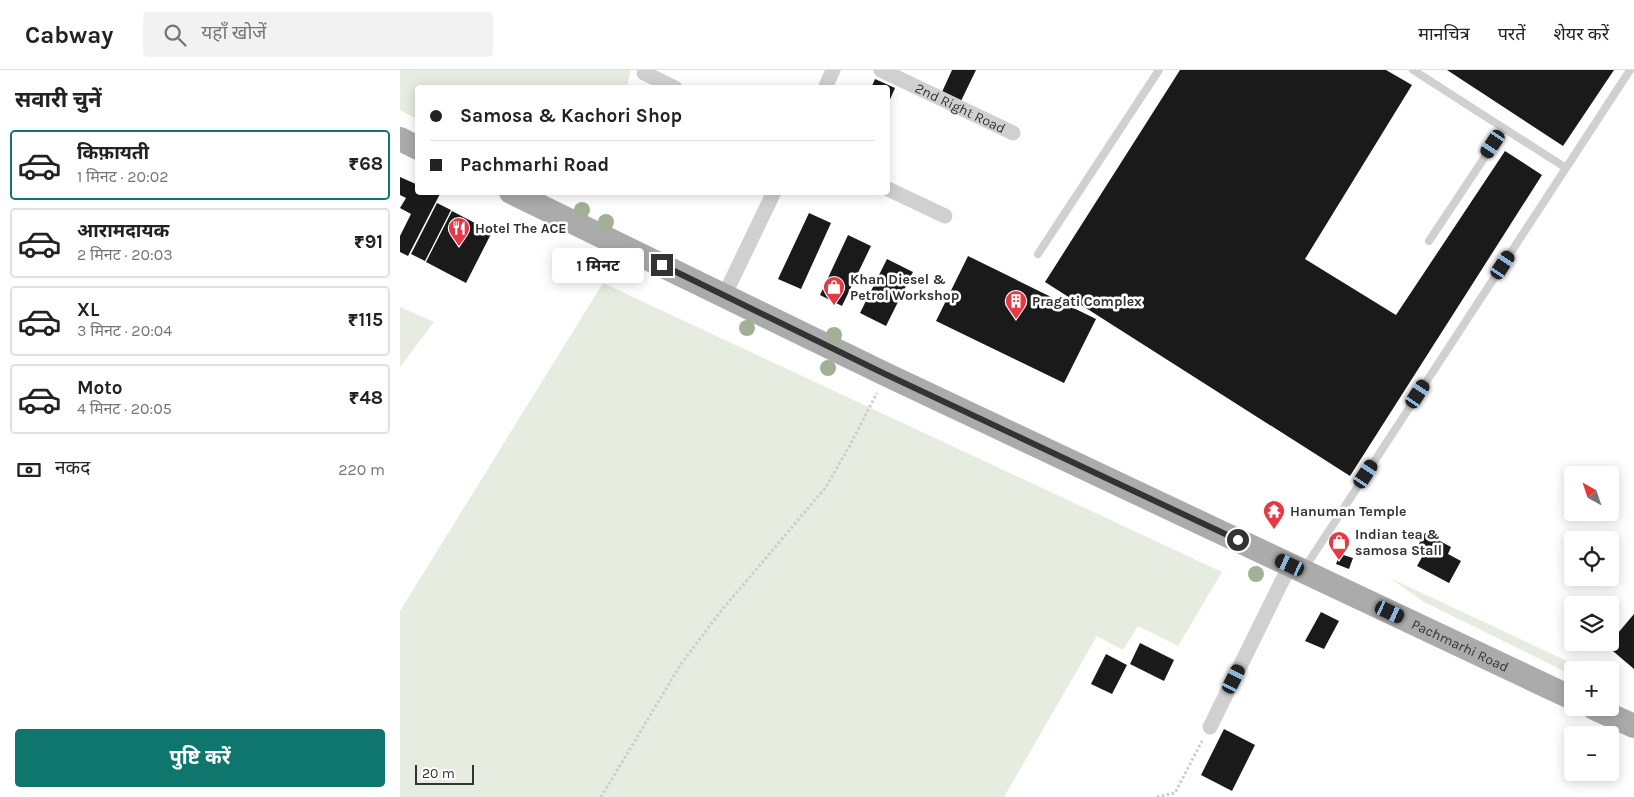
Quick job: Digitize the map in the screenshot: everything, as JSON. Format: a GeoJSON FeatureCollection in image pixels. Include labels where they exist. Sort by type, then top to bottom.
{"type":"FeatureCollection","features":[{"type":"Feature","properties":{"kind":"main road"},"geometry":{"type":"LineString","coordinates":[[400,139],[415,146]]}},
{"type":"Feature","properties":{"kind":"main road","name":"Pachmarhi Road"},"geometry":{"type":"LineString","coordinates":[[517,195],[885,374],[1564,694]]}},
{"type":"Feature","properties":{"kind":"main road"},"geometry":{"type":"LineString","coordinates":[[1612,716],[1634,726]]}},
{"type":"Feature","properties":{"kind":"street"},"geometry":{"type":"LineString","coordinates":[[826,85],[833,70]]}},
{"type":"Feature","properties":{"kind":"street","name":"2nd Right Road"},"geometry":{"type":"LineString","coordinates":[[880,70],[1012,133]]}},
{"type":"Feature","properties":{"kind":"street"},"geometry":{"type":"LineString","coordinates":[[644,73],[669,85]]}},
{"type":"Feature","properties":{"kind":"street"},"geometry":{"type":"LineString","coordinates":[[890,190],[945,216]]}},
{"type":"Feature","properties":{"kind":"street"},"geometry":{"type":"LineString","coordinates":[[724,296],[773,195]]}},
{"type":"Feature","properties":{"kind":"street"},"geometry":{"type":"LineString","coordinates":[[1210,727],[1296,568]]}},
{"type":"Feature","properties":{"kind":"lane"},"geometry":{"type":"LineString","coordinates":[[1038,254],[1159,70]]}},
{"type":"Feature","properties":{"kind":"lane"},"geometry":{"type":"LineString","coordinates":[[1413,70],[1566,168]]}},
{"type":"Feature","properties":{"kind":"lane"},"geometry":{"type":"LineString","coordinates":[[1296,568],[1630,70]]}},
{"type":"Feature","properties":{"kind":"lane"},"geometry":{"type":"LineString","coordinates":[[1429,241],[1504,128]]}},
{"type":"Feature","properties":{"kind":"path"},"geometry":{"type":"LineString","coordinates":[[601,797],[681,664],[727,604],[826,487],[873,403],[885,374]]}},
{"type":"Feature","properties":{"kind":"path"},"geometry":{"type":"LineString","coordinates":[[1157,797],[1175,793],[1210,727]]}},
{"type":"Feature","properties":{"kind":"path"},"geometry":{"type":"LineString","coordinates":[[1175,793],[1177,797]]}},
{"type":"Feature","properties":{"kind":"shaded area"},"geometry":{"type":"Polygon","coordinates":[[[400,70],[631,70],[627,85],[415,85],[415,118],[400,110],[400,70]]]}},
{"type":"Feature","properties":{"kind":"shaded area"},"geometry":{"type":"Polygon","coordinates":[[[603,283],[1222,572],[1178,646],[1138,626],[1123,650],[1097,636],[1004,797],[400,797],[400,611],[603,283]]]}},
{"type":"Feature","properties":{"kind":"shaded area"},"geometry":{"type":"Polygon","coordinates":[[[400,307],[434,322],[400,367],[400,307]]]}},
{"type":"Feature","properties":{"kind":"shaded area"},"geometry":{"type":"Polygon","coordinates":[[[1390,578],[1567,661],[1564,661],[1564,671],[1424,602],[1390,578]]]}},
{"type":"Feature","properties":{"kind":"building"},"geometry":{"type":"Polygon","coordinates":[[[952,70],[976,70],[961,101],[942,92],[952,70]]]}},
{"type":"Feature","properties":{"kind":"building"},"geometry":{"type":"Polygon","coordinates":[[[1180,70],[1386,70],[1412,85],[1305,259],[1396,315],[1505,151],[1542,175],[1350,476],[1045,282],[1180,70]]]}},
{"type":"Feature","properties":{"kind":"building"},"geometry":{"type":"Polygon","coordinates":[[[1447,70],[1614,70],[1563,146],[1447,70]]]}},
{"type":"Feature","properties":{"kind":"building"},"geometry":{"type":"Polygon","coordinates":[[[875,79],[888,85],[872,85],[875,79]]]}},
{"type":"Feature","properties":{"kind":"building"},"geometry":{"type":"Polygon","coordinates":[[[890,86],[895,88],[890,99],[890,86]]]}},
{"type":"Feature","properties":{"kind":"building"},"geometry":{"type":"Polygon","coordinates":[[[400,177],[415,184],[415,195],[439,195],[408,256],[400,252],[400,236],[411,214],[400,208],[406,198],[400,195],[400,177]]]}},
{"type":"Feature","properties":{"kind":"building"},"geometry":{"type":"Polygon","coordinates":[[[437,203],[451,210],[425,261],[411,254],[437,203]]]}},
{"type":"Feature","properties":{"kind":"building","name":"Hotel The ACE"},"geometry":{"type":"Polygon","coordinates":[[[452,211],[492,232],[466,283],[426,262],[452,211]]]}},
{"type":"Feature","properties":{"kind":"building"},"geometry":{"type":"Polygon","coordinates":[[[809,213],[831,223],[801,289],[778,279],[809,213]]]}},
{"type":"Feature","properties":{"kind":"building"},"geometry":{"type":"Polygon","coordinates":[[[848,235],[871,246],[842,306],[820,295],[848,235]]]}},
{"type":"Feature","properties":{"kind":"building","name":"Pragati Complex"},"geometry":{"type":"Polygon","coordinates":[[[968,256],[1096,319],[1064,383],[936,321],[968,256]]]}},
{"type":"Feature","properties":{"kind":"building"},"geometry":{"type":"Polygon","coordinates":[[[887,259],[913,272],[886,326],[860,313],[887,259]]]}},
{"type":"Feature","properties":{"kind":"building"},"geometry":{"type":"Polygon","coordinates":[[[1425,533],[1451,547],[1448,554],[1461,561],[1449,583],[1417,566],[1427,548],[1419,544],[1425,533]]]}},
{"type":"Feature","properties":{"kind":"building"},"geometry":{"type":"Polygon","coordinates":[[[1340,554],[1353,558],[1349,569],[1336,564],[1340,554]]]}},
{"type":"Feature","properties":{"kind":"building"},"geometry":{"type":"Polygon","coordinates":[[[1321,612],[1339,621],[1324,649],[1305,641],[1321,612]]]}},
{"type":"Feature","properties":{"kind":"building"},"geometry":{"type":"Polygon","coordinates":[[[1634,614],[1634,669],[1613,651],[1619,651],[1619,632],[1634,614]]]}},
{"type":"Feature","properties":{"kind":"building"},"geometry":{"type":"Polygon","coordinates":[[[1140,643],[1174,660],[1164,681],[1130,664],[1140,643]]]}},
{"type":"Feature","properties":{"kind":"building"},"geometry":{"type":"Polygon","coordinates":[[[1106,654],[1127,665],[1112,694],[1091,684],[1106,654]]]}},
{"type":"Feature","properties":{"kind":"building"},"geometry":{"type":"Polygon","coordinates":[[[1224,729],[1255,745],[1232,791],[1201,775],[1224,729]]]}},
{"type":"Feature","properties":{"kind":"place","name":"Hotel The ACE"},"geometry":{"type":"Point","coordinates":[459,247]}},
{"type":"Feature","properties":{"kind":"place","name":"Khan Diesel & Petrol Workshop"},"geometry":{"type":"Point","coordinates":[834,306]}},
{"type":"Feature","properties":{"kind":"place","name":"Pragati Complex"},"geometry":{"type":"Point","coordinates":[1016,320]}},
{"type":"Feature","properties":{"kind":"place","name":"Hanuman Temple"},"geometry":{"type":"Point","coordinates":[1274,530]}},
{"type":"Feature","properties":{"kind":"place","name":"Indian tea & samosa Stall"},"geometry":{"type":"Point","coordinates":[1339,561]}},
{"type":"Feature","properties":{"kind":"route"},"geometry":{"type":"LineString","coordinates":[[662,265],[885,374],[1238,540]]}}]}
